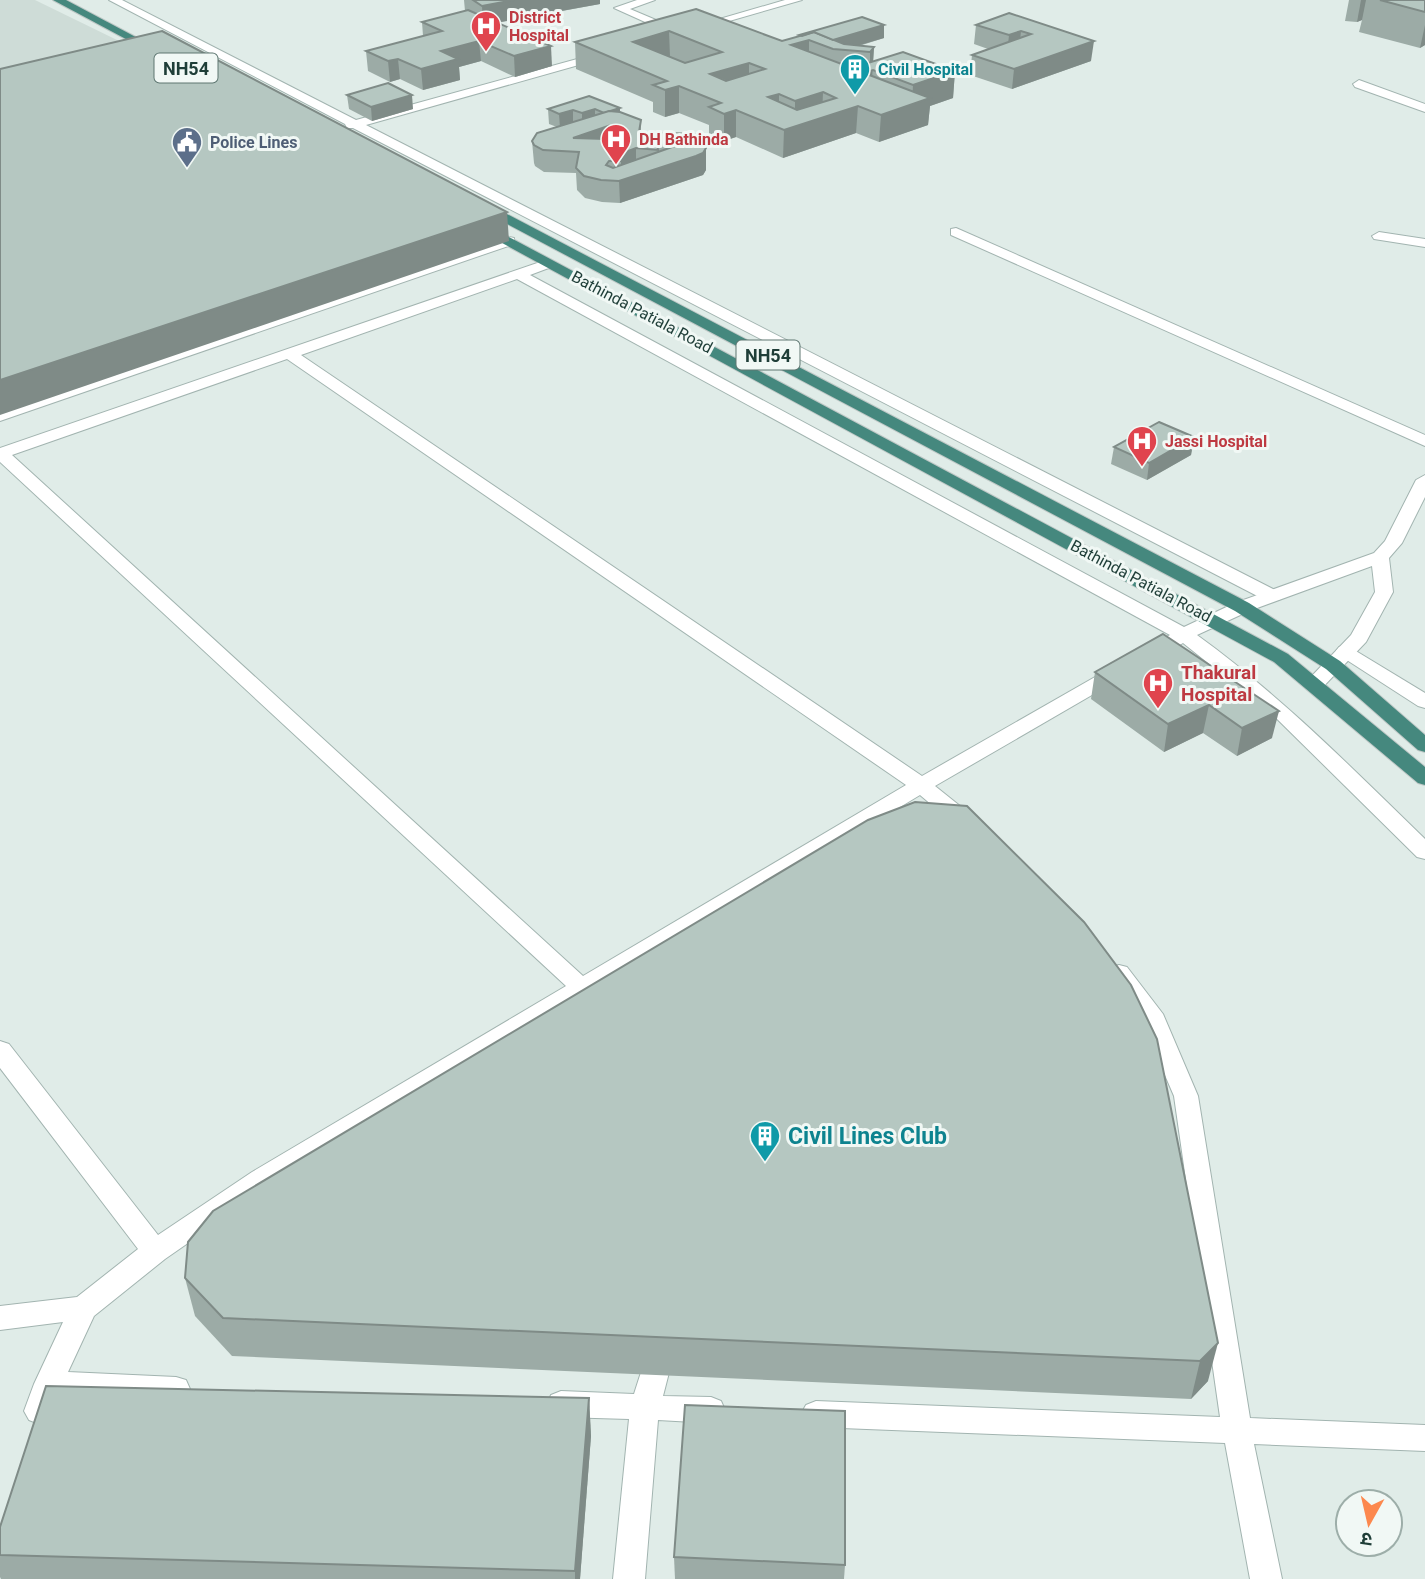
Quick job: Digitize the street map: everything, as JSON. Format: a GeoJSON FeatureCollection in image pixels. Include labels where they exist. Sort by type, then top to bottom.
{"type":"FeatureCollection","features":[{"type":"Feature","properties":{"kind":"highway","name":"NH54"},"geometry":{"type":"LineString","coordinates":[[58,0],[167,57]]}},
{"type":"Feature","properties":{"kind":"highway","name":"NH54"},"geometry":{"type":"LineString","coordinates":[[104,0],[124,19],[577,254],[1340,658],[1425,746]]}},
{"type":"Feature","properties":{"kind":"highway"},"geometry":{"type":"LineString","coordinates":[[106,24],[124,19]]}},
{"type":"Feature","properties":{"kind":"highway","name":"Bathinda Patiala Road"},"geometry":{"type":"LineString","coordinates":[[472,221],[1212,619],[1281,659],[1425,778]]}},
{"type":"Feature","properties":{"kind":"street"},"geometry":{"type":"LineString","coordinates":[[104,0],[356,124],[1272,596]]}},
{"type":"Feature","properties":{"kind":"street"},"geometry":{"type":"LineString","coordinates":[[614,4],[650,0]]}},
{"type":"Feature","properties":{"kind":"street"},"geometry":{"type":"LineString","coordinates":[[653,40],[797,0]]}},
{"type":"Feature","properties":{"kind":"street"},"geometry":{"type":"LineString","coordinates":[[614,4],[678,33]]}},
{"type":"Feature","properties":{"kind":"street"},"geometry":{"type":"LineString","coordinates":[[335,130],[617,51]]}},
{"type":"Feature","properties":{"kind":"street"},"geometry":{"type":"LineString","coordinates":[[1359,84],[1425,108]]}},
{"type":"Feature","properties":{"kind":"street"},"geometry":{"type":"LineString","coordinates":[[956,232],[1425,441]]}},
{"type":"Feature","properties":{"kind":"street"},"geometry":{"type":"LineString","coordinates":[[1379,236],[1425,243]]}},
{"type":"Feature","properties":{"kind":"street"},"geometry":{"type":"LineString","coordinates":[[0,416],[509,241]]}},
{"type":"Feature","properties":{"kind":"street"},"geometry":{"type":"LineString","coordinates":[[475,252],[492,262]]}},
{"type":"Feature","properties":{"kind":"street"},"geometry":{"type":"LineString","coordinates":[[542,259],[518,274],[0,454],[583,987],[601,1007]]}},
{"type":"Feature","properties":{"kind":"street"},"geometry":{"type":"LineString","coordinates":[[0,440],[542,259]]}},
{"type":"Feature","properties":{"kind":"street"},"geometry":{"type":"LineString","coordinates":[[518,274],[1184,635],[1221,660],[1270,701],[1425,852]]}},
{"type":"Feature","properties":{"kind":"street"},"geometry":{"type":"LineString","coordinates":[[288,353],[921,785],[981,834]]}},
{"type":"Feature","properties":{"kind":"street"},"geometry":{"type":"LineString","coordinates":[[31,1436],[48,1384],[84,1308],[155,1251],[261,1179],[921,785],[1212,619],[1380,557],[1393,543],[1425,481]]}},
{"type":"Feature","properties":{"kind":"street"},"geometry":{"type":"LineString","coordinates":[[1314,685],[1359,638],[1384,592],[1380,557]]}},
{"type":"Feature","properties":{"kind":"street"},"geometry":{"type":"LineString","coordinates":[[1340,658],[1425,702]]}},
{"type":"Feature","properties":{"kind":"street"},"geometry":{"type":"LineString","coordinates":[[1102,952],[1151,1014],[1186,1096],[1237,1431],[1266,1579]]}},
{"type":"Feature","properties":{"kind":"street"},"geometry":{"type":"LineString","coordinates":[[0,1050],[155,1251]]}},
{"type":"Feature","properties":{"kind":"street"},"geometry":{"type":"LineString","coordinates":[[0,1318],[84,1308]]}},
{"type":"Feature","properties":{"kind":"street"},"geometry":{"type":"LineString","coordinates":[[629,1579],[645,1408],[666,1329]]}},
{"type":"Feature","properties":{"kind":"street"},"geometry":{"type":"LineString","coordinates":[[48,1384],[201,1390]]}},
{"type":"Feature","properties":{"kind":"street"},"geometry":{"type":"LineString","coordinates":[[534,1403],[741,1411]]}},
{"type":"Feature","properties":{"kind":"street"},"geometry":{"type":"LineString","coordinates":[[783,1413],[1425,1438]]}},
{"type":"Feature","properties":{"kind":"shaded area"},"geometry":{"type":"Polygon","coordinates":[[[0,0],[35,0],[156,59],[0,96],[0,0]]]}},
{"type":"Feature","properties":{"kind":"building"},"geometry":{"type":"Polygon","coordinates":[[[473,0],[514,0],[482,6],[473,0]]]}},
{"type":"Feature","properties":{"kind":"building"},"geometry":{"type":"Polygon","coordinates":[[[1380,0],[1425,0],[1425,12],[1380,0]]]}},
{"type":"Feature","properties":{"kind":"building"},"geometry":{"type":"Polygon","coordinates":[[[696,9],[782,41],[814,32],[844,44],[874,47],[870,52],[833,49],[809,40],[791,45],[852,68],[903,52],[955,71],[913,85],[873,70],[864,73],[930,98],[881,115],[858,106],[784,130],[736,110],[724,114],[709,107],[721,103],[679,86],[665,90],[653,85],[667,81],[575,42],[696,9]],[[669,31],[633,42],[685,63],[722,52],[669,31]],[[749,63],[710,74],[726,81],[765,69],[749,63]],[[823,92],[795,101],[779,94],[768,97],[797,110],[836,98],[823,92]]]}},
{"type":"Feature","properties":{"kind":"building"},"geometry":{"type":"Polygon","coordinates":[[[468,10],[551,46],[514,56],[479,41],[441,51],[458,59],[421,69],[398,59],[388,61],[366,51],[442,31],[422,22],[468,10]]]}},
{"type":"Feature","properties":{"kind":"building"},"geometry":{"type":"Polygon","coordinates":[[[1009,13],[1094,41],[1014,69],[972,55],[1031,34],[1021,31],[1009,35],[976,25],[1009,13]]]}},
{"type":"Feature","properties":{"kind":"building"},"geometry":{"type":"Polygon","coordinates":[[[862,17],[884,25],[833,40],[814,32],[799,35],[862,17]]]}},
{"type":"Feature","properties":{"kind":"building","name":"Police Lines"},"geometry":{"type":"Polygon","coordinates":[[[162,31],[507,212],[0,380],[0,69],[162,31]]]}},
{"type":"Feature","properties":{"kind":"building"},"geometry":{"type":"Polygon","coordinates":[[[388,83],[412,95],[371,107],[347,95],[388,83]]]}},
{"type":"Feature","properties":{"kind":"building"},"geometry":{"type":"Polygon","coordinates":[[[589,96],[620,108],[604,113],[595,109],[582,113],[573,110],[559,114],[548,109],[589,96]]]}},
{"type":"Feature","properties":{"kind":"building"},"geometry":{"type":"Polygon","coordinates":[[[609,111],[641,120],[639,132],[695,134],[706,141],[706,148],[696,156],[619,181],[601,180],[584,176],[576,168],[579,152],[543,150],[534,145],[532,141],[537,133],[609,111]],[[608,126],[573,138],[605,139],[608,126]],[[657,144],[658,150],[636,148],[623,153],[621,161],[609,161],[606,165],[613,168],[675,146],[657,144]]]}},
{"type":"Feature","properties":{"kind":"building"},"geometry":{"type":"Polygon","coordinates":[[[1159,422],[1194,437],[1149,463],[1114,447],[1159,422]]]}},
{"type":"Feature","properties":{"kind":"building"},"geometry":{"type":"Polygon","coordinates":[[[1163,634],[1279,711],[1242,728],[1209,705],[1168,724],[1095,672],[1163,634]]]}},
{"type":"Feature","properties":{"kind":"building","name":"Civil Lines Club"},"geometry":{"type":"Polygon","coordinates":[[[915,802],[967,806],[1084,922],[1131,985],[1157,1039],[1218,1343],[1200,1361],[223,1318],[185,1278],[188,1242],[213,1211],[868,820],[915,802]]]}},
{"type":"Feature","properties":{"kind":"building"},"geometry":{"type":"Polygon","coordinates":[[[46,1386],[589,1398],[575,1571],[0,1555],[0,1527],[46,1386]]]}},
{"type":"Feature","properties":{"kind":"building"},"geometry":{"type":"Polygon","coordinates":[[[685,1405],[845,1411],[845,1565],[674,1557],[685,1405]]]}},
{"type":"Feature","properties":{"kind":"place","name":"District Hospital"},"geometry":{"type":"Point","coordinates":[486,53]}},
{"type":"Feature","properties":{"kind":"place","name":"Civil Hospital"},"geometry":{"type":"Point","coordinates":[855,96]}},
{"type":"Feature","properties":{"kind":"place","name":"DH Bathinda"},"geometry":{"type":"Point","coordinates":[616,166]}},
{"type":"Feature","properties":{"kind":"place","name":"Police Lines"},"geometry":{"type":"Point","coordinates":[187,169]}},
{"type":"Feature","properties":{"kind":"place","name":"Jassi Hospital"},"geometry":{"type":"Point","coordinates":[1142,468]}},
{"type":"Feature","properties":{"kind":"place","name":"Thakural Hospital"},"geometry":{"type":"Point","coordinates":[1158,710]}},
{"type":"Feature","properties":{"kind":"place","name":"Civil Lines Club"},"geometry":{"type":"Point","coordinates":[765,1163]}}]}
